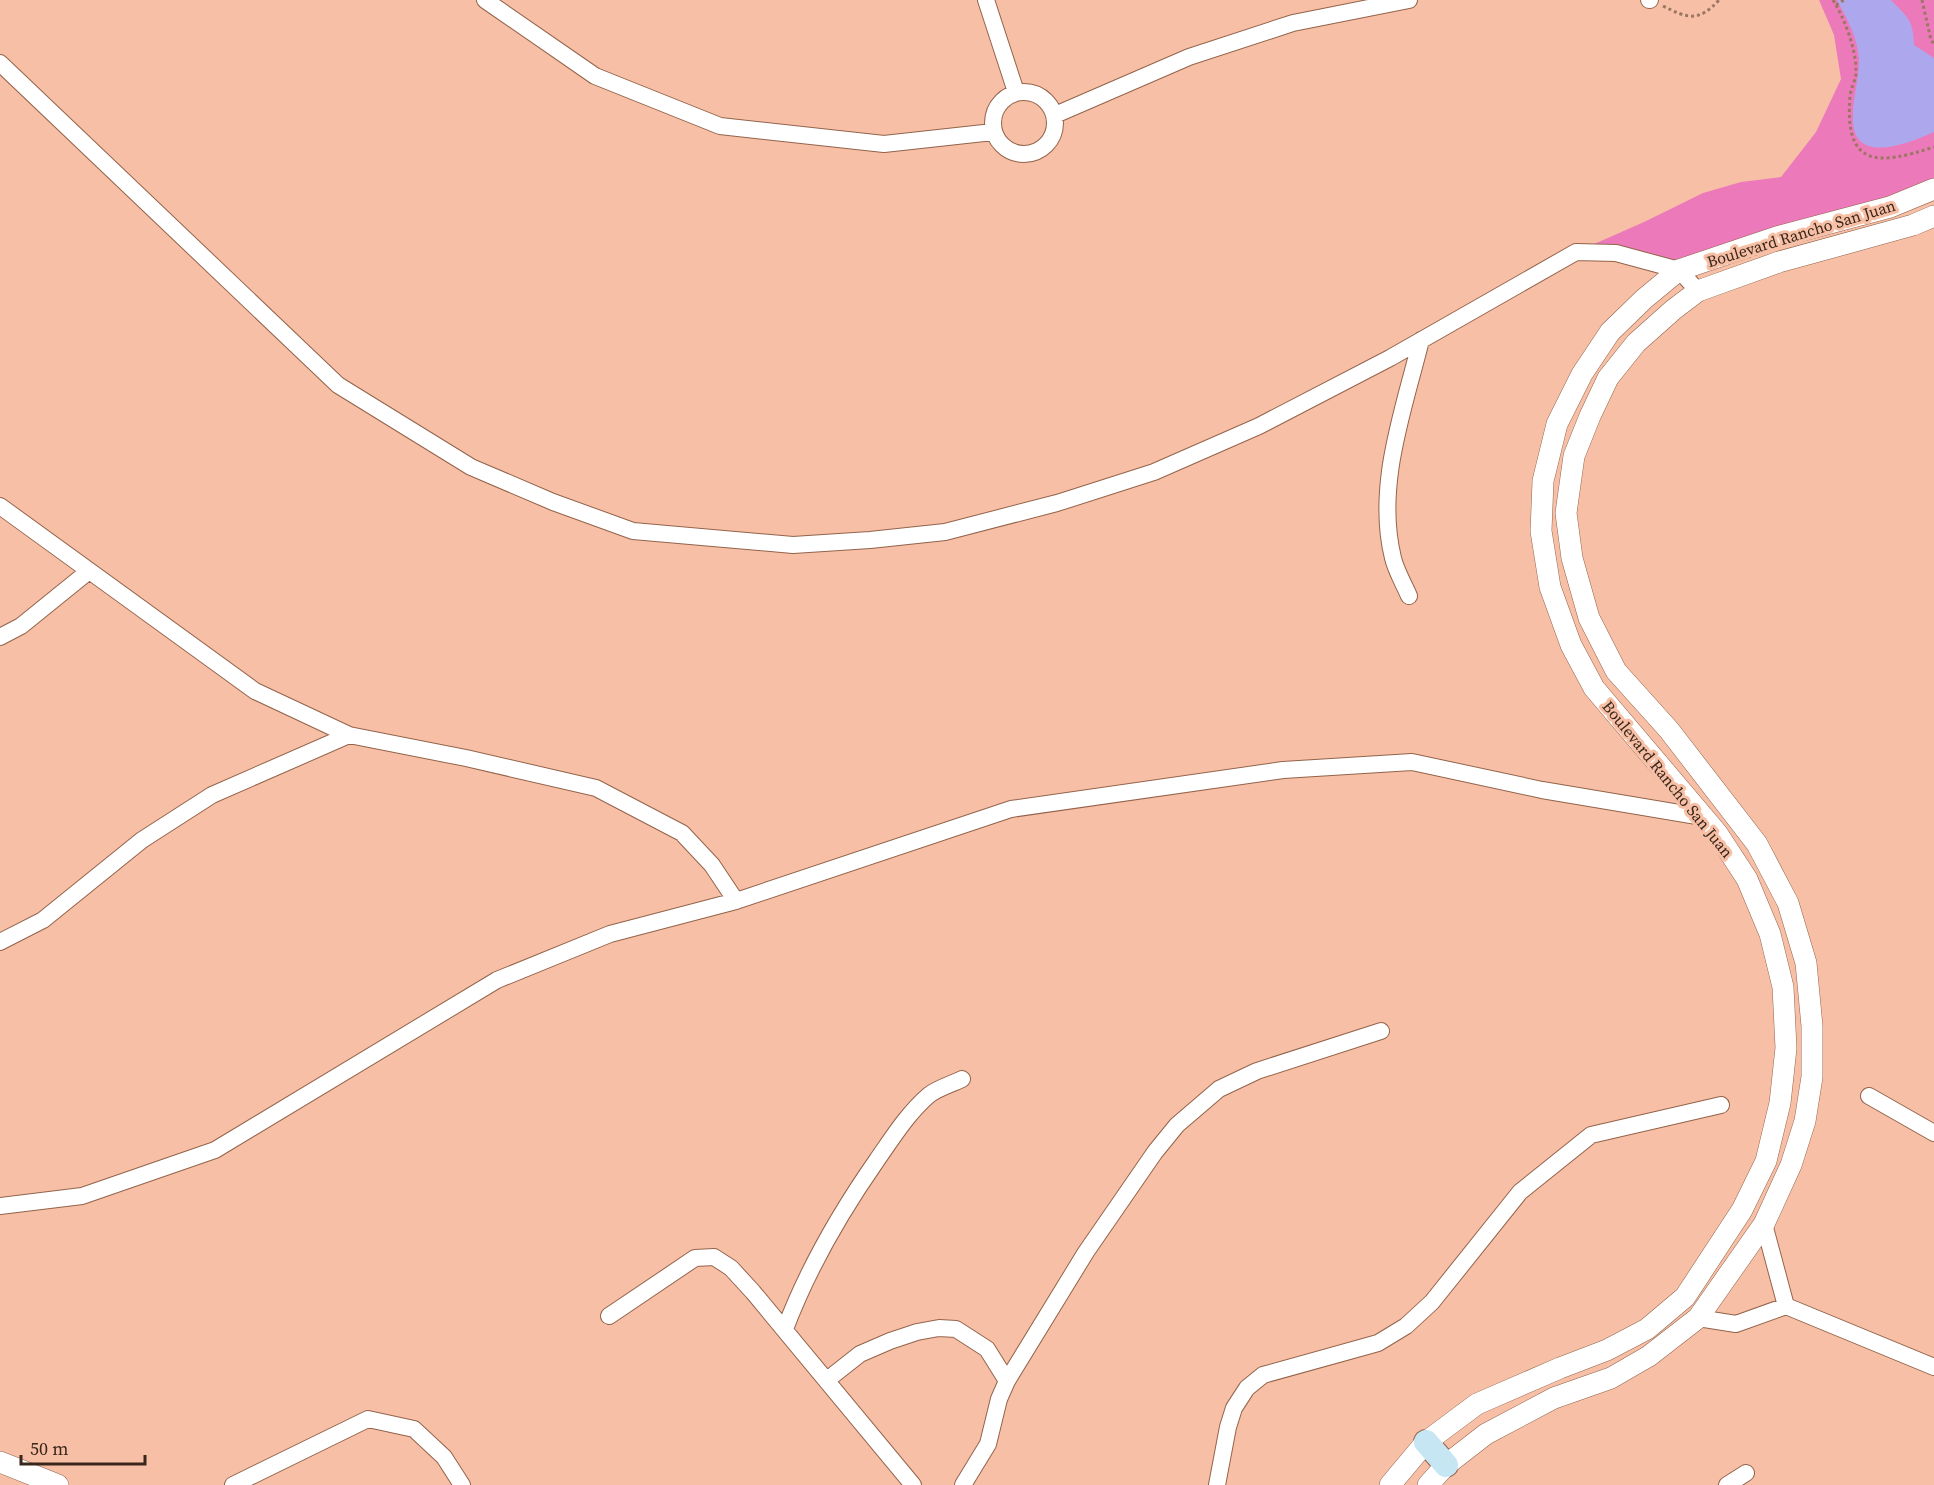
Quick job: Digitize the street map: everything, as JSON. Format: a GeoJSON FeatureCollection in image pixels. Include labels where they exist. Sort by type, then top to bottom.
{"type":"FeatureCollection","features":[{"type":"Feature","properties":{"kind":"main road"},"geometry":{"type":"LineString","coordinates":[[1426,1442],[1446,1465]]}},
{"type":"Feature","properties":{"kind":"street"},"geometry":{"type":"LineString","coordinates":[[485,0],[595,76],[720,126],[884,144],[993,132]]}},
{"type":"Feature","properties":{"kind":"street"},"geometry":{"type":"LineString","coordinates":[[986,0],[1016,92]]}},
{"type":"Feature","properties":{"kind":"street"},"geometry":{"type":"LineString","coordinates":[[1055,115],[1189,57],[1293,23],[1409,0]]}},
{"type":"Feature","properties":{"kind":"street"},"geometry":{"type":"LineString","coordinates":[[0,63],[338,385],[471,467],[553,502],[633,531],[793,545],[945,532],[1057,503],[1154,472],[1259,426],[1421,340],[1576,252],[1616,253],[1680,270],[1698,291]]}},
{"type":"Feature","properties":{"kind":"street"},"geometry":{"type":"LineString","coordinates":[[0,79],[21,84]]}},
{"type":"Feature","properties":{"kind":"street"},"geometry":{"type":"LineString","coordinates":[[1016,92],[1040,95],[1055,115],[1054,135],[1042,150],[1023,155],[1004,148],[993,132],[993,115],[1001,100],[1016,92]]}},
{"type":"Feature","properties":{"kind":"street","name":"Boulevard Rancho San Juan"},"geometry":{"type":"LineString","coordinates":[[1390,1485],[1426,1442],[1478,1404],[1607,1350],[1647,1329],[1685,1297],[1742,1210],[1766,1161],[1780,1103],[1786,1048],[1783,987],[1770,934],[1747,879],[1717,833],[1594,688],[1571,645],[1550,587],[1541,531],[1543,481],[1557,424],[1582,374],[1611,332],[1644,298],[1680,270],[1777,237],[1890,207],[1934,189]]}},
{"type":"Feature","properties":{"kind":"street","name":"Boulevard Rancho San Juan"},"geometry":{"type":"LineString","coordinates":[[1428,1485],[1446,1465],[1486,1434],[1554,1398],[1611,1378],[1649,1356],[1698,1318],[1764,1224],[1791,1165],[1807,1110],[1812,1077],[1812,1026],[1806,963],[1788,903],[1756,843],[1669,730],[1616,670],[1588,618],[1572,558],[1566,513],[1574,456],[1608,378],[1636,343],[1698,291],[1779,262],[1913,225],[1934,216]]}},
{"type":"Feature","properties":{"kind":"street"},"geometry":{"type":"LineString","coordinates":[[1409,596],[1393,558],[1387,504],[1396,441],[1421,340]]}},
{"type":"Feature","properties":{"kind":"street"},"geometry":{"type":"LineString","coordinates":[[0,506],[255,691],[349,735],[466,758],[596,788],[682,833],[712,864],[736,901]]}},
{"type":"Feature","properties":{"kind":"street"},"geometry":{"type":"LineString","coordinates":[[0,637],[21,626],[89,571]]}},
{"type":"Feature","properties":{"kind":"street"},"geometry":{"type":"LineString","coordinates":[[0,942],[43,920],[142,840],[212,795],[349,735]]}},
{"type":"Feature","properties":{"kind":"street"},"geometry":{"type":"LineString","coordinates":[[0,1206],[82,1196],[215,1150],[497,980],[610,934],[736,901],[1011,809],[1283,770],[1412,762],[1542,790],[1703,817]]}},
{"type":"Feature","properties":{"kind":"street"},"geometry":{"type":"LineString","coordinates":[[963,1485],[988,1444],[999,1400],[1007,1381],[1086,1252],[1155,1152],[1177,1125],[1219,1089],[1257,1071],[1382,1031]]}},
{"type":"Feature","properties":{"kind":"street"},"geometry":{"type":"LineString","coordinates":[[785,1329],[798,1293],[827,1237],[896,1132],[931,1094],[962,1079]]}},
{"type":"Feature","properties":{"kind":"street"},"geometry":{"type":"LineString","coordinates":[[1869,1096],[1934,1133]]}},
{"type":"Feature","properties":{"kind":"street"},"geometry":{"type":"LineString","coordinates":[[1217,1485],[1234,1408],[1247,1388],[1263,1375],[1378,1343],[1406,1326],[1432,1302],[1520,1192],[1591,1135],[1721,1105]]}},
{"type":"Feature","properties":{"kind":"street"},"geometry":{"type":"LineString","coordinates":[[1764,1224],[1786,1306]]}},
{"type":"Feature","properties":{"kind":"street"},"geometry":{"type":"LineString","coordinates":[[609,1317],[695,1258],[714,1257],[731,1268],[785,1329],[912,1485]]}},
{"type":"Feature","properties":{"kind":"street"},"geometry":{"type":"LineString","coordinates":[[1698,1318],[1736,1324],[1786,1306],[1934,1367]]}},
{"type":"Feature","properties":{"kind":"street"},"geometry":{"type":"LineString","coordinates":[[827,1380],[860,1354],[917,1332],[939,1328],[956,1329],[987,1349],[1007,1381]]}},
{"type":"Feature","properties":{"kind":"street"},"geometry":{"type":"LineString","coordinates":[[233,1485],[368,1419],[414,1429],[444,1457],[462,1485]]}},
{"type":"Feature","properties":{"kind":"street"},"geometry":{"type":"LineString","coordinates":[[0,1462],[58,1485]]}},
{"type":"Feature","properties":{"kind":"street"},"geometry":{"type":"LineString","coordinates":[[1727,1485],[1746,1473]]}},
{"type":"Feature","properties":{"kind":"path"},"geometry":{"type":"LineString","coordinates":[[1650,0],[1686,17],[1694,17],[1719,0]]}},
{"type":"Feature","properties":{"kind":"path"},"geometry":{"type":"LineString","coordinates":[[1833,0],[1846,23],[1857,70],[1850,96],[1852,132],[1857,148],[1866,155],[1880,159],[1913,154],[1934,147]]}},
{"type":"Feature","properties":{"kind":"path"},"geometry":{"type":"LineString","coordinates":[[1836,5],[1844,0]]}},
{"type":"Feature","properties":{"kind":"path"},"geometry":{"type":"LineString","coordinates":[[1922,0],[1934,44]]}},
{"type":"Feature","properties":{"kind":"shaded area"},"geometry":{"type":"Polygon","coordinates":[[[1819,0],[1934,0],[1934,189],[1679,270],[1576,252],[1703,193],[1741,182],[1781,177],[1816,132],[1841,79],[1834,35],[1819,0]]]}},
{"type":"Feature","properties":{"kind":"shaded area"},"geometry":{"type":"Polygon","coordinates":[[[1837,0],[1891,0],[1905,15],[1911,24],[1914,45],[1934,58],[1934,132],[1910,142],[1882,148],[1870,146],[1861,141],[1855,131],[1853,115],[1859,67],[1857,44],[1837,0]]]}}]}
